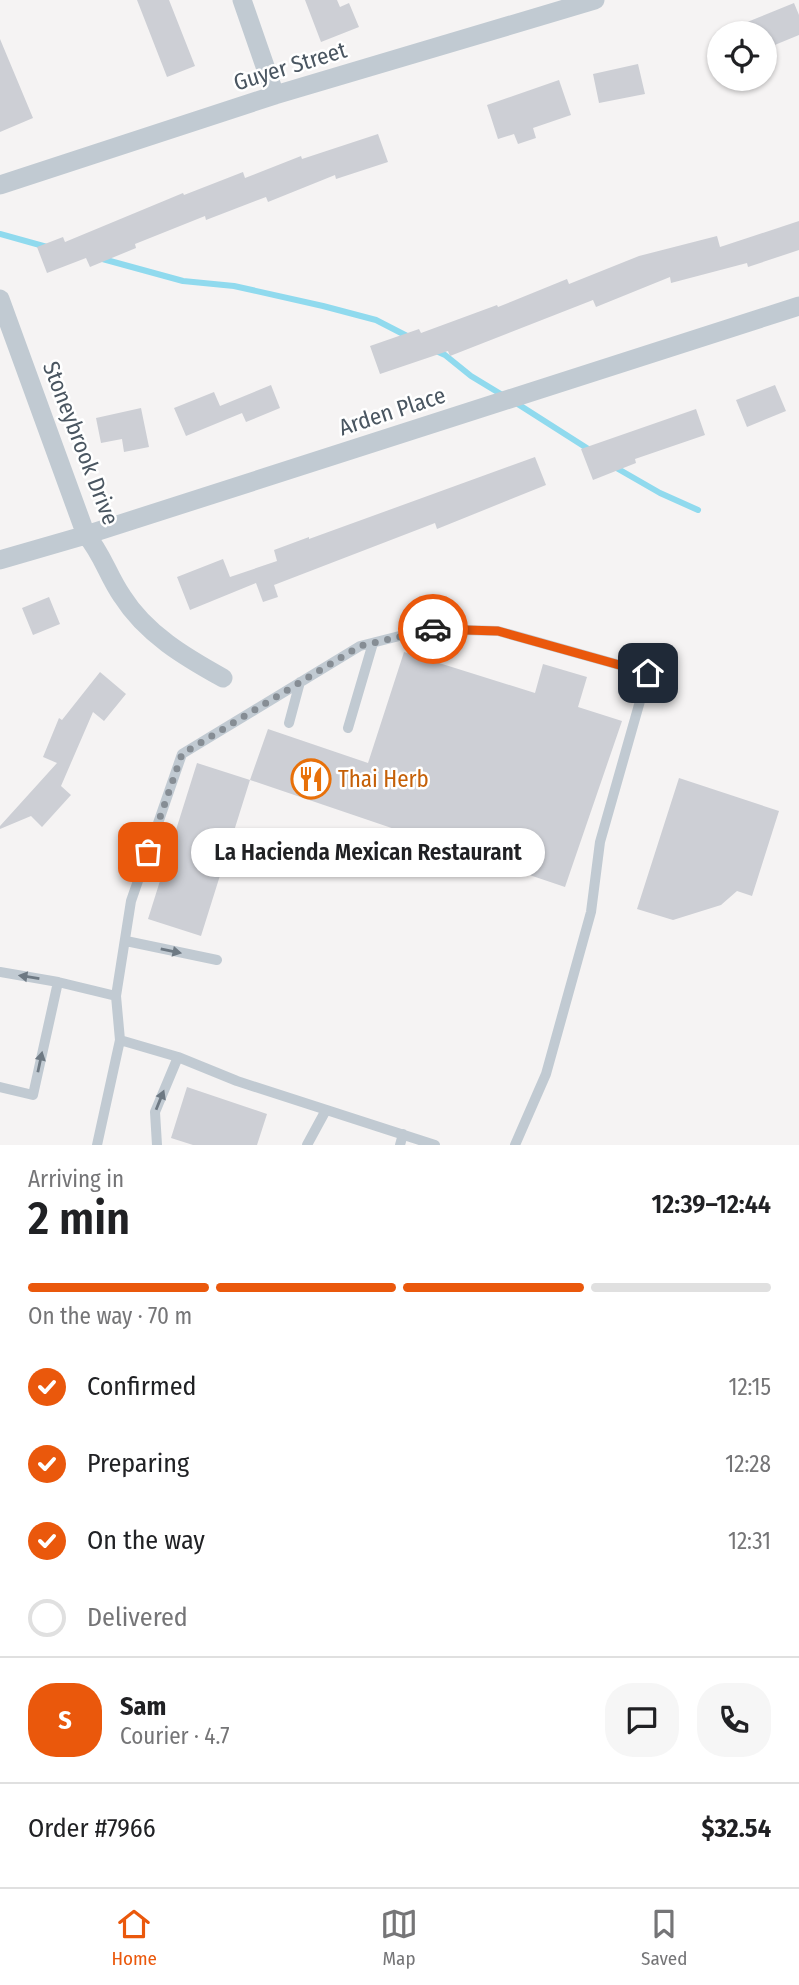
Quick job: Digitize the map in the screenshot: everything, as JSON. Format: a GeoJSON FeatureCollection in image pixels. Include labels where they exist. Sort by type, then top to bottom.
{"type":"FeatureCollection","features":[{"type":"Feature","properties":{"kind":"street"},"geometry":{"type":"LineString","coordinates":[[242,0],[275,96]]}},
{"type":"Feature","properties":{"kind":"street","name":"Guyer Street"},"geometry":{"type":"LineString","coordinates":[[0,185],[275,96],[573,4],[595,0]]}},
{"type":"Feature","properties":{"kind":"street","name":"Stoneybrook Drive"},"geometry":{"type":"LineString","coordinates":[[0,299],[86,535],[95,546],[122,597],[152,631],[178,653],[223,678]]}},
{"type":"Feature","properties":{"kind":"street","name":"Arden Place"},"geometry":{"type":"LineString","coordinates":[[0,560],[86,535],[799,306]]}},
{"type":"Feature","properties":{"kind":"lane"},"geometry":{"type":"LineString","coordinates":[[97,1145],[121,1040],[116,996],[131,901],[182,754],[360,646],[427,629],[498,631],[648,673],[600,842],[591,912],[547,1074],[515,1145]]}},
{"type":"Feature","properties":{"kind":"lane"},"geometry":{"type":"LineString","coordinates":[[348,728],[373,643]]}},
{"type":"Feature","properties":{"kind":"lane"},"geometry":{"type":"LineString","coordinates":[[289,723],[300,682]]}},
{"type":"Feature","properties":{"kind":"lane"},"geometry":{"type":"LineString","coordinates":[[126,941],[217,960]]}},
{"type":"Feature","properties":{"kind":"lane"},"geometry":{"type":"LineString","coordinates":[[0,972],[116,996]]}},
{"type":"Feature","properties":{"kind":"lane"},"geometry":{"type":"LineString","coordinates":[[0,1087],[33,1095],[58,982]]}},
{"type":"Feature","properties":{"kind":"lane"},"geometry":{"type":"LineString","coordinates":[[121,1040],[178,1057],[401,1140],[435,1145]]}},
{"type":"Feature","properties":{"kind":"lane"},"geometry":{"type":"LineString","coordinates":[[157,1145],[155,1112],[178,1057]]}},
{"type":"Feature","properties":{"kind":"lane"},"geometry":{"type":"LineString","coordinates":[[307,1145],[326,1110]]}},
{"type":"Feature","properties":{"kind":"building"},"geometry":{"type":"Polygon","coordinates":[[[137,0],[169,0],[195,66],[167,77],[137,0]]]}},
{"type":"Feature","properties":{"kind":"building"},"geometry":{"type":"Polygon","coordinates":[[[305,0],[337,0],[340,7],[349,3],[359,27],[321,42],[305,0]]]}},
{"type":"Feature","properties":{"kind":"building"},"geometry":{"type":"Polygon","coordinates":[[[794,3],[799,15],[799,35],[777,44],[777,21],[750,21],[794,3]]]}},
{"type":"Feature","properties":{"kind":"building"},"geometry":{"type":"Polygon","coordinates":[[[0,39],[33,118],[0,132],[0,39]]]}},
{"type":"Feature","properties":{"kind":"building"},"geometry":{"type":"Polygon","coordinates":[[[638,64],[645,94],[599,103],[593,74],[638,64]]]}},
{"type":"Feature","properties":{"kind":"building"},"geometry":{"type":"Polygon","coordinates":[[[559,80],[571,115],[533,128],[536,138],[518,144],[514,134],[498,139],[487,105],[559,80]]]}},
{"type":"Feature","properties":{"kind":"building"},"geometry":{"type":"Polygon","coordinates":[[[378,134],[388,162],[336,179],[335,175],[268,202],[266,197],[206,220],[205,216],[135,244],[136,248],[90,267],[86,258],[47,273],[37,247],[63,237],[65,242],[183,193],[184,195],[243,172],[245,178],[301,156],[302,159],[378,134]]]}},
{"type":"Feature","properties":{"kind":"building"},"geometry":{"type":"Polygon","coordinates":[[[799,221],[799,250],[748,267],[747,263],[671,283],[670,277],[596,307],[593,300],[450,356],[448,351],[380,374],[370,346],[419,329],[421,333],[497,305],[498,307],[567,279],[569,284],[639,256],[717,236],[720,247],[799,221]]]}},
{"type":"Feature","properties":{"kind":"building"},"geometry":{"type":"Polygon","coordinates":[[[271,385],[280,408],[246,422],[242,413],[186,436],[174,408],[214,392],[220,406],[271,385]]]}},
{"type":"Feature","properties":{"kind":"building"},"geometry":{"type":"Polygon","coordinates":[[[775,385],[786,411],[747,427],[736,400],[775,385]]]}},
{"type":"Feature","properties":{"kind":"building"},"geometry":{"type":"Polygon","coordinates":[[[141,408],[149,447],[124,452],[122,439],[101,443],[96,418],[141,408]]]}},
{"type":"Feature","properties":{"kind":"building"},"geometry":{"type":"Polygon","coordinates":[[[696,409],[705,435],[635,459],[636,463],[593,480],[581,449],[696,409]]]}},
{"type":"Feature","properties":{"kind":"building"},"geometry":{"type":"Polygon","coordinates":[[[535,457],[546,485],[437,529],[435,523],[274,585],[278,597],[263,602],[256,583],[190,610],[177,577],[223,559],[230,577],[277,561],[274,550],[535,457]]]}},
{"type":"Feature","properties":{"kind":"building"},"geometry":{"type":"Polygon","coordinates":[[[49,597],[60,624],[33,635],[22,608],[49,597]]]}},
{"type":"Feature","properties":{"kind":"building"},"geometry":{"type":"Polygon","coordinates":[[[404,652],[535,693],[543,664],[587,677],[578,707],[622,721],[565,887],[250,780],[268,729],[368,763],[404,652]]]}},
{"type":"Feature","properties":{"kind":"building"},"geometry":{"type":"Polygon","coordinates":[[[100,672],[126,694],[104,721],[93,712],[61,786],[71,795],[42,827],[31,816],[0,829],[57,763],[43,757],[59,718],[62,720],[100,672]]]}},
{"type":"Feature","properties":{"kind":"building"},"geometry":{"type":"Polygon","coordinates":[[[197,763],[250,780],[201,936],[148,919],[197,763]]]}},
{"type":"Feature","properties":{"kind":"building"},"geometry":{"type":"Polygon","coordinates":[[[679,778],[779,811],[752,896],[737,891],[721,905],[673,920],[637,909],[679,778]]]}},
{"type":"Feature","properties":{"kind":"building"},"geometry":{"type":"Polygon","coordinates":[[[187,1087],[267,1114],[257,1145],[193,1145],[171,1138],[187,1087]]]}},
{"type":"Feature","properties":{"kind":"waterway"},"geometry":{"type":"LineString","coordinates":[[0,234],[47,247]]}},
{"type":"Feature","properties":{"kind":"waterway"},"geometry":{"type":"LineString","coordinates":[[99,258],[183,281],[234,286],[323,306],[376,320],[409,337]]}},
{"type":"Feature","properties":{"kind":"waterway"},"geometry":{"type":"LineString","coordinates":[[434,350],[504,396]]}},
{"type":"Feature","properties":{"kind":"waterway"},"geometry":{"type":"LineString","coordinates":[[513,401],[593,452]]}},
{"type":"Feature","properties":{"kind":"waterway"},"geometry":{"type":"LineString","coordinates":[[613,466],[660,493],[698,510]]}},
{"type":"Feature","properties":{"kind":"way so far"},"geometry":{"type":"LineString","coordinates":[[148,852],[182,754],[360,646],[433,629]]}},
{"type":"Feature","properties":{"kind":"place","name":"Thai Herb"},"geometry":{"type":"Point","coordinates":[311,779]}},
{"type":"Feature","properties":{"kind":"place","name":"La Hacienda Mexican Restaurant"},"geometry":{"type":"Point","coordinates":[148,852]}},
{"type":"Feature","properties":{"kind":"route"},"geometry":{"type":"LineString","coordinates":[[433,629],[498,631],[648,673]]}}]}
